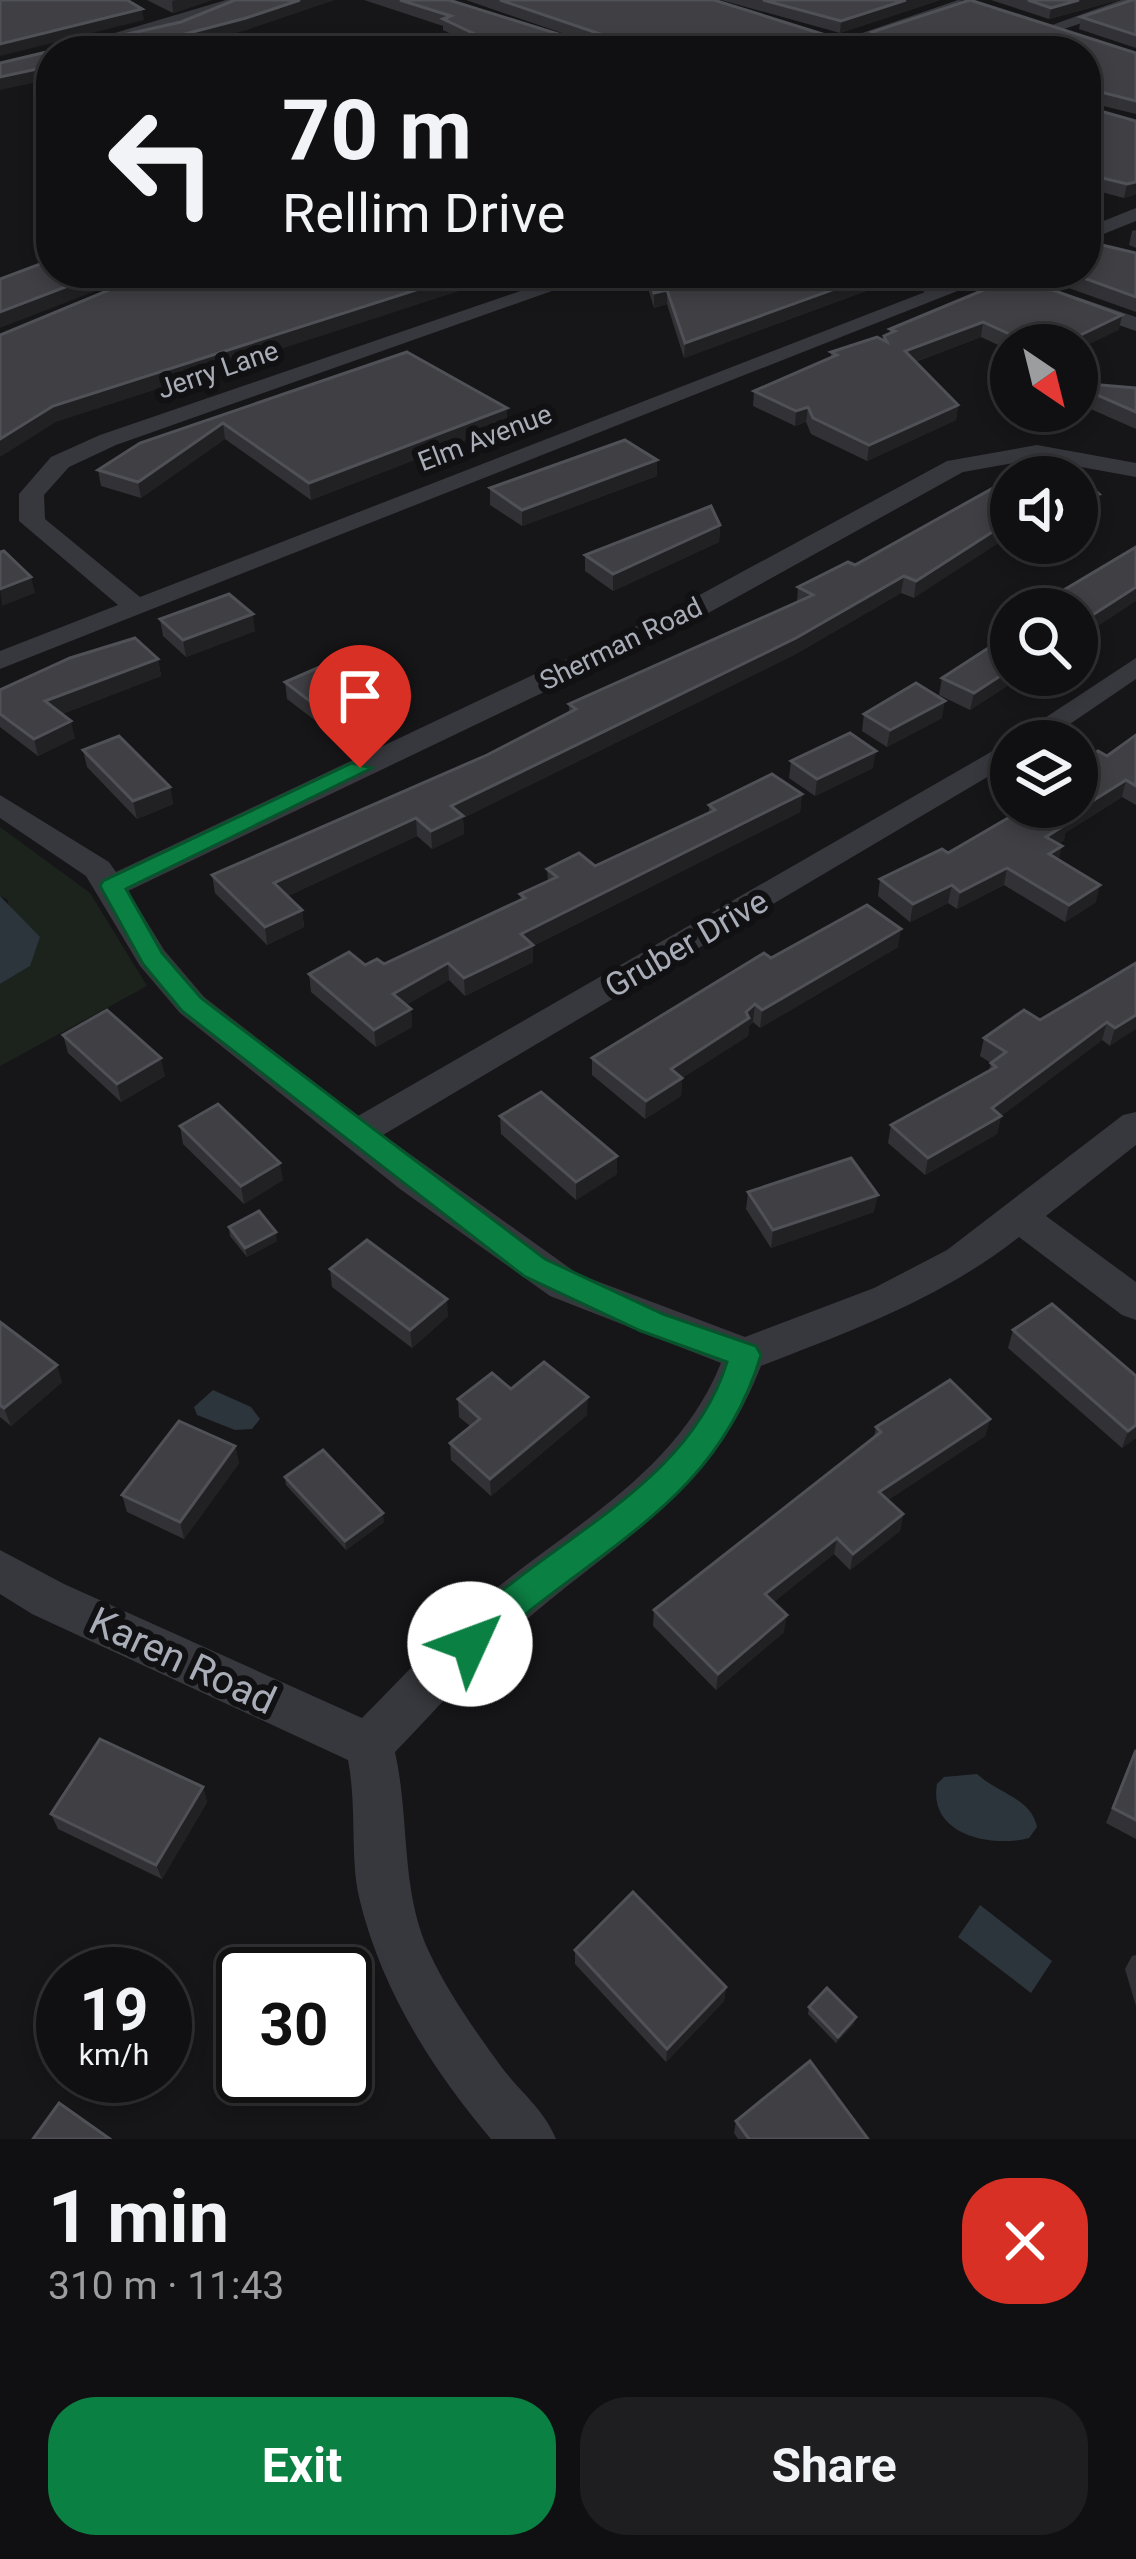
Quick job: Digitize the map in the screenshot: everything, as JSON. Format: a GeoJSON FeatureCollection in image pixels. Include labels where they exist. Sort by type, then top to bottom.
{"type":"FeatureCollection","features":[{"type":"Feature","properties":{"kind":"street"},"geometry":{"type":"LineString","coordinates":[[123,36],[239,0]]}},
{"type":"Feature","properties":{"kind":"street"},"geometry":{"type":"LineString","coordinates":[[1049,28],[1136,0]]}},
{"type":"Feature","properties":{"kind":"street"},"geometry":{"type":"LineString","coordinates":[[861,36],[965,1],[988,8]]}},
{"type":"Feature","properties":{"kind":"street"},"geometry":{"type":"LineString","coordinates":[[147,13],[172,24]]}},
{"type":"Feature","properties":{"kind":"street"},"geometry":{"type":"LineString","coordinates":[[1029,22],[1071,36]]}},
{"type":"Feature","properties":{"kind":"street"},"geometry":{"type":"LineString","coordinates":[[1103,202],[1136,213]]}},
{"type":"Feature","properties":{"kind":"street"},"geometry":{"type":"LineString","coordinates":[[1101,236],[1136,213]]}},
{"type":"Feature","properties":{"kind":"street","name":"Jerry Lane"},"geometry":{"type":"LineString","coordinates":[[136,607],[32,521],[31,494],[59,462],[130,432],[549,288]]}},
{"type":"Feature","properties":{"kind":"street"},"geometry":{"type":"LineString","coordinates":[[933,288],[942,292]]}},
{"type":"Feature","properties":{"kind":"street","name":"Elm Avenue"},"geometry":{"type":"LineString","coordinates":[[0,661],[956,288]]}},
{"type":"Feature","properties":{"kind":"street"},"geometry":{"type":"LineString","coordinates":[[1052,294],[1136,324]]}},
{"type":"Feature","properties":{"kind":"street","name":"Sherman Road"},"geometry":{"type":"LineString","coordinates":[[112,886],[691,611],[956,466],[1037,452],[1136,470]]}},
{"type":"Feature","properties":{"kind":"street"},"geometry":{"type":"LineString","coordinates":[[1056,720],[1136,666]]}},
{"type":"Feature","properties":{"kind":"street","name":"Gruber Drive"},"geometry":{"type":"LineString","coordinates":[[359,1132],[990,762]]}},
{"type":"Feature","properties":{"kind":"street"},"geometry":{"type":"LineString","coordinates":[[0,804],[98,869],[152,958],[192,1004],[413,1179],[549,1276],[652,1323],[745,1355],[888,1299],[961,1261],[1136,1124]]}},
{"type":"Feature","properties":{"kind":"street"},"geometry":{"type":"LineString","coordinates":[[1018,1215],[1136,1304]]}},
{"type":"Feature","properties":{"kind":"street"},"geometry":{"type":"LineString","coordinates":[[528,2139],[481,2085],[407,1967],[384,1893],[382,1805],[369,1745],[503,1610],[662,1488],[707,1442],[733,1395],[745,1355]]}},
{"type":"Feature","properties":{"kind":"street","name":"Karen Road"},"geometry":{"type":"LineString","coordinates":[[0,1570],[48,1599],[369,1745]]}},
{"type":"Feature","properties":{"kind":"shaded area"},"geometry":{"type":"Polygon","coordinates":[[[0,827],[90,893],[147,986],[0,1066],[0,984],[30,966],[7,899],[0,896],[0,827]]]}},
{"type":"Feature","properties":{"kind":"shaded area"},"geometry":{"type":"Polygon","coordinates":[[[0,896],[40,937],[30,966],[0,984],[0,896]]]}},
{"type":"Feature","properties":{"kind":"shaded area"},"geometry":{"type":"Polygon","coordinates":[[[213,1390],[251,1407],[260,1419],[252,1429],[235,1430],[197,1415],[194,1407],[213,1390]]]}},
{"type":"Feature","properties":{"kind":"shaded area"},"geometry":{"type":"Polygon","coordinates":[[[977,1774],[1028,1809],[1037,1827],[1029,1838],[981,1839],[952,1826],[942,1815],[937,1784],[944,1777],[977,1774]]]}},
{"type":"Feature","properties":{"kind":"shaded area"},"geometry":{"type":"Polygon","coordinates":[[[980,1905],[1052,1961],[1031,1993],[958,1937],[980,1905]]]}},
{"type":"Feature","properties":{"kind":"building"},"geometry":{"type":"Polygon","coordinates":[[[0,0],[127,0],[142,9],[0,44],[0,0]]]}},
{"type":"Feature","properties":{"kind":"building"},"geometry":{"type":"Polygon","coordinates":[[[235,0],[300,0],[177,36],[119,36],[181,22],[235,0]]]}},
{"type":"Feature","properties":{"kind":"building"},"geometry":{"type":"Polygon","coordinates":[[[400,0],[449,0],[565,36],[479,36],[443,19],[451,16],[400,0]]]}},
{"type":"Feature","properties":{"kind":"building"},"geometry":{"type":"Polygon","coordinates":[[[500,0],[714,0],[829,36],[606,36],[500,0]]]}},
{"type":"Feature","properties":{"kind":"building"},"geometry":{"type":"Polygon","coordinates":[[[763,0],[906,0],[841,21],[763,0]]]}},
{"type":"Feature","properties":{"kind":"building"},"geometry":{"type":"Polygon","coordinates":[[[970,0],[1083,36],[879,36],[872,32],[970,0]]]}},
{"type":"Feature","properties":{"kind":"building"},"geometry":{"type":"Polygon","coordinates":[[[1028,0],[1079,0],[1051,8],[1028,0]]]}},
{"type":"Feature","properties":{"kind":"building"},"geometry":{"type":"Polygon","coordinates":[[[1136,0],[1136,35],[1081,17],[1136,0]]]}},
{"type":"Feature","properties":{"kind":"building"},"geometry":{"type":"Polygon","coordinates":[[[1101,42],[1136,53],[1136,101],[1101,92],[1101,42]]]}},
{"type":"Feature","properties":{"kind":"building"},"geometry":{"type":"Polygon","coordinates":[[[36,55],[36,69],[0,77],[0,63],[36,55]]]}},
{"type":"Feature","properties":{"kind":"building"},"geometry":{"type":"Polygon","coordinates":[[[1101,111],[1136,121],[1136,182],[1101,178],[1101,111]]]}},
{"type":"Feature","properties":{"kind":"building"},"geometry":{"type":"Polygon","coordinates":[[[1101,245],[1136,253],[1136,297],[1101,284],[1101,245]]]}},
{"type":"Feature","properties":{"kind":"building"},"geometry":{"type":"Polygon","coordinates":[[[36,266],[36,288],[63,288],[0,312],[0,279],[36,266]]]}},
{"type":"Feature","properties":{"kind":"building"},"geometry":{"type":"Polygon","coordinates":[[[114,288],[422,288],[53,406],[0,439],[0,335],[114,288]]]}},
{"type":"Feature","properties":{"kind":"building"},"geometry":{"type":"Polygon","coordinates":[[[652,288],[838,288],[685,343],[667,290],[654,293],[652,288]]]}},
{"type":"Feature","properties":{"kind":"building"},"geometry":{"type":"Polygon","coordinates":[[[988,288],[1047,288],[1122,315],[1098,326],[983,322],[905,351],[958,405],[869,445],[813,418],[808,407],[796,411],[754,391],[837,355],[831,352],[877,337],[887,342],[884,336],[895,331],[890,329],[988,288]]]}},
{"type":"Feature","properties":{"kind":"building"},"geometry":{"type":"Polygon","coordinates":[[[407,352],[507,408],[309,483],[223,423],[138,482],[98,470],[140,443],[407,352]]]}},
{"type":"Feature","properties":{"kind":"building"},"geometry":{"type":"Polygon","coordinates":[[[1098,385],[1136,388],[1136,412],[1098,395],[1098,385]]]}},
{"type":"Feature","properties":{"kind":"building"},"geometry":{"type":"Polygon","coordinates":[[[625,440],[657,460],[522,510],[490,488],[625,440]]]}},
{"type":"Feature","properties":{"kind":"building"},"geometry":{"type":"Polygon","coordinates":[[[990,490],[990,533],[916,581],[904,576],[796,638],[451,806],[463,816],[431,831],[416,818],[274,883],[302,910],[265,927],[212,875],[487,755],[576,709],[569,704],[813,595],[798,587],[848,562],[855,565],[990,490]]]}},
{"type":"Feature","properties":{"kind":"building"},"geometry":{"type":"Polygon","coordinates":[[[711,506],[720,525],[613,574],[585,555],[711,506]]]}},
{"type":"Feature","properties":{"kind":"building"},"geometry":{"type":"Polygon","coordinates":[[[1136,547],[1136,587],[1098,611],[1098,588],[1067,588],[1136,547]]]}},
{"type":"Feature","properties":{"kind":"building"},"geometry":{"type":"Polygon","coordinates":[[[0,552],[31,577],[0,589],[0,552]]]}},
{"type":"Feature","properties":{"kind":"building"},"geometry":{"type":"Polygon","coordinates":[[[229,594],[253,614],[183,640],[160,619],[229,594]]]}},
{"type":"Feature","properties":{"kind":"building"},"geometry":{"type":"Polygon","coordinates":[[[135,638],[158,659],[45,701],[71,721],[34,739],[0,714],[0,690],[70,658],[135,638]]]}},
{"type":"Feature","properties":{"kind":"building"},"geometry":{"type":"Polygon","coordinates":[[[990,647],[990,683],[974,693],[942,678],[990,647]]]}},
{"type":"Feature","properties":{"kind":"building"},"geometry":{"type":"Polygon","coordinates":[[[324,665],[358,692],[319,708],[285,682],[324,665]]]}},
{"type":"Feature","properties":{"kind":"building"},"geometry":{"type":"Polygon","coordinates":[[[916,683],[945,701],[890,730],[864,714],[916,683]]]}},
{"type":"Feature","properties":{"kind":"building"},"geometry":{"type":"Polygon","coordinates":[[[850,733],[876,751],[817,779],[791,761],[850,733]]]}},
{"type":"Feature","properties":{"kind":"building"},"geometry":{"type":"Polygon","coordinates":[[[1136,735],[1136,786],[1126,780],[1098,798],[1098,751],[1107,756],[1136,735]]]}},
{"type":"Feature","properties":{"kind":"building"},"geometry":{"type":"Polygon","coordinates":[[[119,736],[170,787],[133,801],[83,750],[119,736]]]}},
{"type":"Feature","properties":{"kind":"building"},"geometry":{"type":"Polygon","coordinates":[[[772,774],[802,794],[521,934],[533,945],[464,978],[448,963],[393,994],[411,1009],[374,1030],[309,974],[349,952],[365,965],[377,959],[384,964],[525,898],[520,894],[557,877],[547,869],[579,853],[595,866],[715,810],[709,805],[772,774]]]}},
{"type":"Feature","properties":{"kind":"building"},"geometry":{"type":"Polygon","coordinates":[[[991,828],[1060,828],[1046,837],[1062,846],[1049,854],[1100,885],[1069,905],[1007,868],[960,892],[952,885],[913,904],[880,879],[942,849],[948,853],[991,828]]]}},
{"type":"Feature","properties":{"kind":"building"},"geometry":{"type":"Polygon","coordinates":[[[867,905],[901,929],[762,1010],[755,1004],[746,1012],[749,1018],[671,1069],[682,1078],[646,1101],[592,1058],[764,953],[771,958],[867,905]]]}},
{"type":"Feature","properties":{"kind":"building"},"geometry":{"type":"Polygon","coordinates":[[[1136,963],[1136,1015],[1115,1028],[1107,1022],[992,1108],[1001,1116],[928,1158],[891,1125],[996,1067],[991,1063],[1006,1052],[984,1038],[1024,1010],[1040,1020],[1136,963]]]}},
{"type":"Feature","properties":{"kind":"building"},"geometry":{"type":"Polygon","coordinates":[[[107,1010],[161,1058],[117,1084],[63,1035],[107,1010]]]}},
{"type":"Feature","properties":{"kind":"building"},"geometry":{"type":"Polygon","coordinates":[[[541,1092],[617,1156],[576,1182],[500,1116],[541,1092]]]}},
{"type":"Feature","properties":{"kind":"building"},"geometry":{"type":"Polygon","coordinates":[[[218,1104],[280,1163],[241,1186],[180,1126],[218,1104]]]}},
{"type":"Feature","properties":{"kind":"building"},"geometry":{"type":"Polygon","coordinates":[[[851,1158],[878,1195],[773,1230],[748,1192],[851,1158]]]}},
{"type":"Feature","properties":{"kind":"building"},"geometry":{"type":"Polygon","coordinates":[[[259,1211],[276,1232],[245,1248],[229,1227],[259,1211]]]}},
{"type":"Feature","properties":{"kind":"building"},"geometry":{"type":"Polygon","coordinates":[[[367,1240],[447,1299],[410,1330],[330,1269],[367,1240]]]}},
{"type":"Feature","properties":{"kind":"building"},"geometry":{"type":"Polygon","coordinates":[[[1052,1304],[1136,1376],[1136,1425],[1128,1431],[1013,1330],[1052,1304]]]}},
{"type":"Feature","properties":{"kind":"building"},"geometry":{"type":"Polygon","coordinates":[[[0,1322],[57,1365],[4,1408],[0,1405],[0,1322]]]}},
{"type":"Feature","properties":{"kind":"building"},"geometry":{"type":"Polygon","coordinates":[[[544,1362],[588,1397],[490,1479],[450,1443],[480,1419],[458,1399],[492,1373],[511,1389],[544,1362]]]}},
{"type":"Feature","properties":{"kind":"building"},"geometry":{"type":"Polygon","coordinates":[[[950,1380],[990,1419],[879,1492],[903,1514],[853,1554],[837,1538],[765,1594],[787,1615],[718,1674],[654,1610],[881,1432],[876,1427],[950,1380]]]}},
{"type":"Feature","properties":{"kind":"building"},"geometry":{"type":"Polygon","coordinates":[[[179,1421],[235,1446],[180,1522],[122,1495],[179,1421]]]}},
{"type":"Feature","properties":{"kind":"building"},"geometry":{"type":"Polygon","coordinates":[[[323,1450],[383,1513],[345,1541],[285,1477],[323,1450]]]}},
{"type":"Feature","properties":{"kind":"building"},"geometry":{"type":"Polygon","coordinates":[[[100,1739],[203,1787],[156,1865],[51,1814],[100,1739]]]}},
{"type":"Feature","properties":{"kind":"building"},"geometry":{"type":"Polygon","coordinates":[[[1136,1750],[1136,1820],[1113,1808],[1136,1750]]]}},
{"type":"Feature","properties":{"kind":"building"},"geometry":{"type":"Polygon","coordinates":[[[633,1892],[726,1987],[667,2049],[575,1950],[633,1892]]]}},
{"type":"Feature","properties":{"kind":"building"},"geometry":{"type":"Polygon","coordinates":[[[827,1988],[856,2017],[838,2037],[809,2007],[827,1988]]]}},
{"type":"Feature","properties":{"kind":"building"},"geometry":{"type":"Polygon","coordinates":[[[810,2061],[868,2139],[749,2139],[736,2121],[810,2061]]]}},
{"type":"Feature","properties":{"kind":"building"},"geometry":{"type":"Polygon","coordinates":[[[59,2103],[110,2139],[33,2139],[59,2103]]]}},
{"type":"Feature","properties":{"kind":"route"},"geometry":{"type":"LineString","coordinates":[[360,768],[112,886],[152,958],[192,1004],[534,1268],[652,1323],[745,1355],[733,1395],[707,1442],[662,1488],[503,1610],[470,1644]]}}]}
